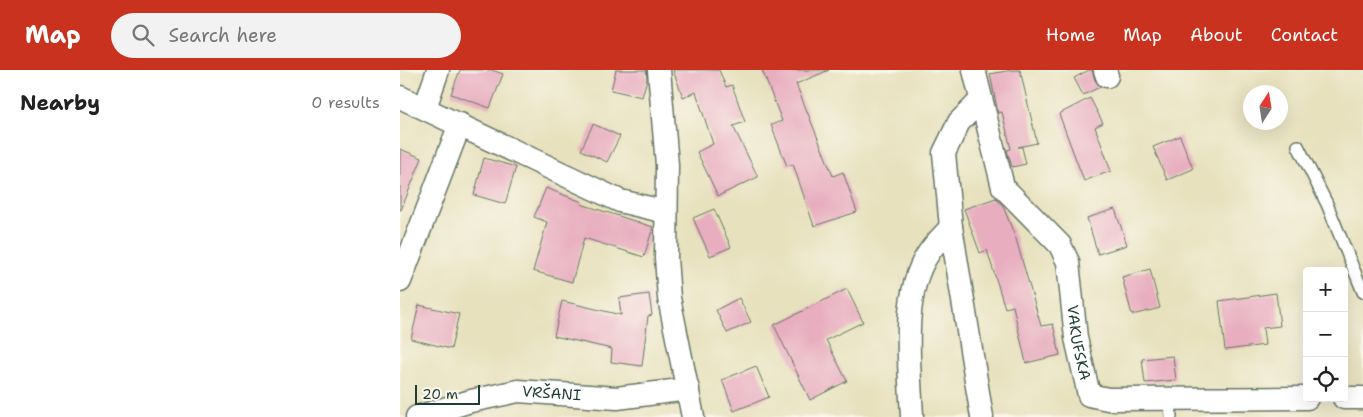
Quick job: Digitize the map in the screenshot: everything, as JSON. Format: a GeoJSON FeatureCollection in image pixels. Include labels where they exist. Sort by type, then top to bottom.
{"type":"FeatureCollection","features":[{"type":"Feature","properties":{"kind":"street"},"geometry":{"type":"LineString","coordinates":[[425,108],[438,70]]}},
{"type":"Feature","properties":{"kind":"street"},"geometry":{"type":"LineString","coordinates":[[659,70],[667,165],[666,212],[669,298],[693,417]]}},
{"type":"Feature","properties":{"kind":"street","name":"VAKUFSKA"},"geometry":{"type":"LineString","coordinates":[[974,70],[980,101],[1003,187],[1060,245],[1068,262],[1076,338],[1089,395],[1171,408],[1303,398]]}},
{"type":"Feature","properties":{"kind":"street"},"geometry":{"type":"LineString","coordinates":[[400,97],[620,201],[666,212]]}},
{"type":"Feature","properties":{"kind":"street"},"geometry":{"type":"LineString","coordinates":[[980,101],[960,122],[944,153],[951,227],[982,417]]}},
{"type":"Feature","properties":{"kind":"street"},"geometry":{"type":"LineString","coordinates":[[400,281],[460,124]]}},
{"type":"Feature","properties":{"kind":"street"},"geometry":{"type":"LineString","coordinates":[[912,417],[908,326],[915,285],[927,255],[951,227]]}},
{"type":"Feature","properties":{"kind":"street","name":"VRŠANI"},"geometry":{"type":"LineString","coordinates":[[417,417],[471,401],[518,391],[617,398],[688,389]]}},
{"type":"Feature","properties":{"kind":"street"},"geometry":{"type":"LineString","coordinates":[[1348,398],[1363,398]]}},
{"type":"Feature","properties":{"kind":"lane"},"geometry":{"type":"LineString","coordinates":[[1298,146],[1327,204],[1363,292]]}},
{"type":"Feature","properties":{"kind":"building"},"geometry":{"type":"Polygon","coordinates":[[[460,70],[492,70],[503,74],[490,108],[451,94],[460,70]]]}},
{"type":"Feature","properties":{"kind":"building"},"geometry":{"type":"Polygon","coordinates":[[[616,70],[646,70],[647,79],[642,97],[611,90],[616,70]]]}},
{"type":"Feature","properties":{"kind":"building"},"geometry":{"type":"Polygon","coordinates":[[[673,70],[719,70],[726,87],[732,85],[745,122],[733,126],[758,177],[718,196],[697,152],[713,144],[696,92],[683,97],[673,70]]]}},
{"type":"Feature","properties":{"kind":"building"},"geometry":{"type":"Polygon","coordinates":[[[762,70],[829,70],[796,84],[833,176],[843,172],[857,212],[814,226],[793,164],[787,166],[771,125],[782,121],[762,70]]]}},
{"type":"Feature","properties":{"kind":"building"},"geometry":{"type":"Polygon","coordinates":[[[1020,70],[1037,143],[1018,147],[1022,147],[1026,164],[1012,167],[1007,150],[1011,149],[1002,112],[998,113],[990,74],[1020,70]]]}},
{"type":"Feature","properties":{"kind":"building"},"geometry":{"type":"Polygon","coordinates":[[[1092,70],[1095,80],[1100,87],[1083,95],[1074,78],[1092,70]]]}},
{"type":"Feature","properties":{"kind":"building"},"geometry":{"type":"Polygon","coordinates":[[[1090,98],[1103,123],[1095,127],[1111,171],[1084,181],[1059,114],[1090,98]]]}},
{"type":"Feature","properties":{"kind":"building"},"geometry":{"type":"Polygon","coordinates":[[[593,124],[620,136],[607,162],[581,150],[593,124]]]}},
{"type":"Feature","properties":{"kind":"building"},"geometry":{"type":"Polygon","coordinates":[[[1180,136],[1193,169],[1167,180],[1153,147],[1180,136]]]}},
{"type":"Feature","properties":{"kind":"building"},"geometry":{"type":"Polygon","coordinates":[[[400,149],[422,158],[401,210],[400,210],[400,149]]]}},
{"type":"Feature","properties":{"kind":"building"},"geometry":{"type":"Polygon","coordinates":[[[484,158],[516,167],[505,204],[474,195],[484,158]]]}},
{"type":"Feature","properties":{"kind":"building"},"geometry":{"type":"Polygon","coordinates":[[[546,188],[582,202],[581,204],[653,227],[644,257],[584,238],[572,282],[533,271],[547,222],[534,217],[546,188]]]}},
{"type":"Feature","properties":{"kind":"building"},"geometry":{"type":"Polygon","coordinates":[[[996,198],[1003,206],[1016,239],[1041,326],[1053,324],[1060,355],[1026,363],[1013,306],[1005,308],[987,250],[980,253],[964,209],[996,198]]]}},
{"type":"Feature","properties":{"kind":"building"},"geometry":{"type":"Polygon","coordinates":[[[714,209],[731,247],[710,256],[693,218],[714,209]]]}},
{"type":"Feature","properties":{"kind":"building"},"geometry":{"type":"Polygon","coordinates":[[[1115,209],[1127,245],[1098,254],[1087,218],[1115,209]]]}},
{"type":"Feature","properties":{"kind":"building"},"geometry":{"type":"Polygon","coordinates":[[[1150,269],[1160,308],[1132,315],[1122,277],[1150,269]]]}},
{"type":"Feature","properties":{"kind":"building"},"geometry":{"type":"Polygon","coordinates":[[[847,289],[863,322],[826,340],[847,381],[810,400],[774,325],[847,289]]]}},
{"type":"Feature","properties":{"kind":"building"},"geometry":{"type":"Polygon","coordinates":[[[1276,293],[1280,326],[1263,328],[1265,345],[1225,350],[1219,301],[1276,293]]]}},
{"type":"Feature","properties":{"kind":"building"},"geometry":{"type":"Polygon","coordinates":[[[649,294],[652,315],[648,316],[642,366],[611,362],[612,349],[554,336],[562,301],[621,315],[619,298],[649,294]]]}},
{"type":"Feature","properties":{"kind":"building"},"geometry":{"type":"Polygon","coordinates":[[[739,298],[751,322],[727,333],[716,310],[739,298]]]}},
{"type":"Feature","properties":{"kind":"building"},"geometry":{"type":"Polygon","coordinates":[[[419,305],[459,314],[451,349],[411,339],[419,305]]]}},
{"type":"Feature","properties":{"kind":"building"},"geometry":{"type":"Polygon","coordinates":[[[1173,356],[1176,380],[1145,383],[1142,359],[1173,356]]]}},
{"type":"Feature","properties":{"kind":"building"},"geometry":{"type":"Polygon","coordinates":[[[756,366],[769,397],[734,411],[722,380],[756,366]]]}}]}
